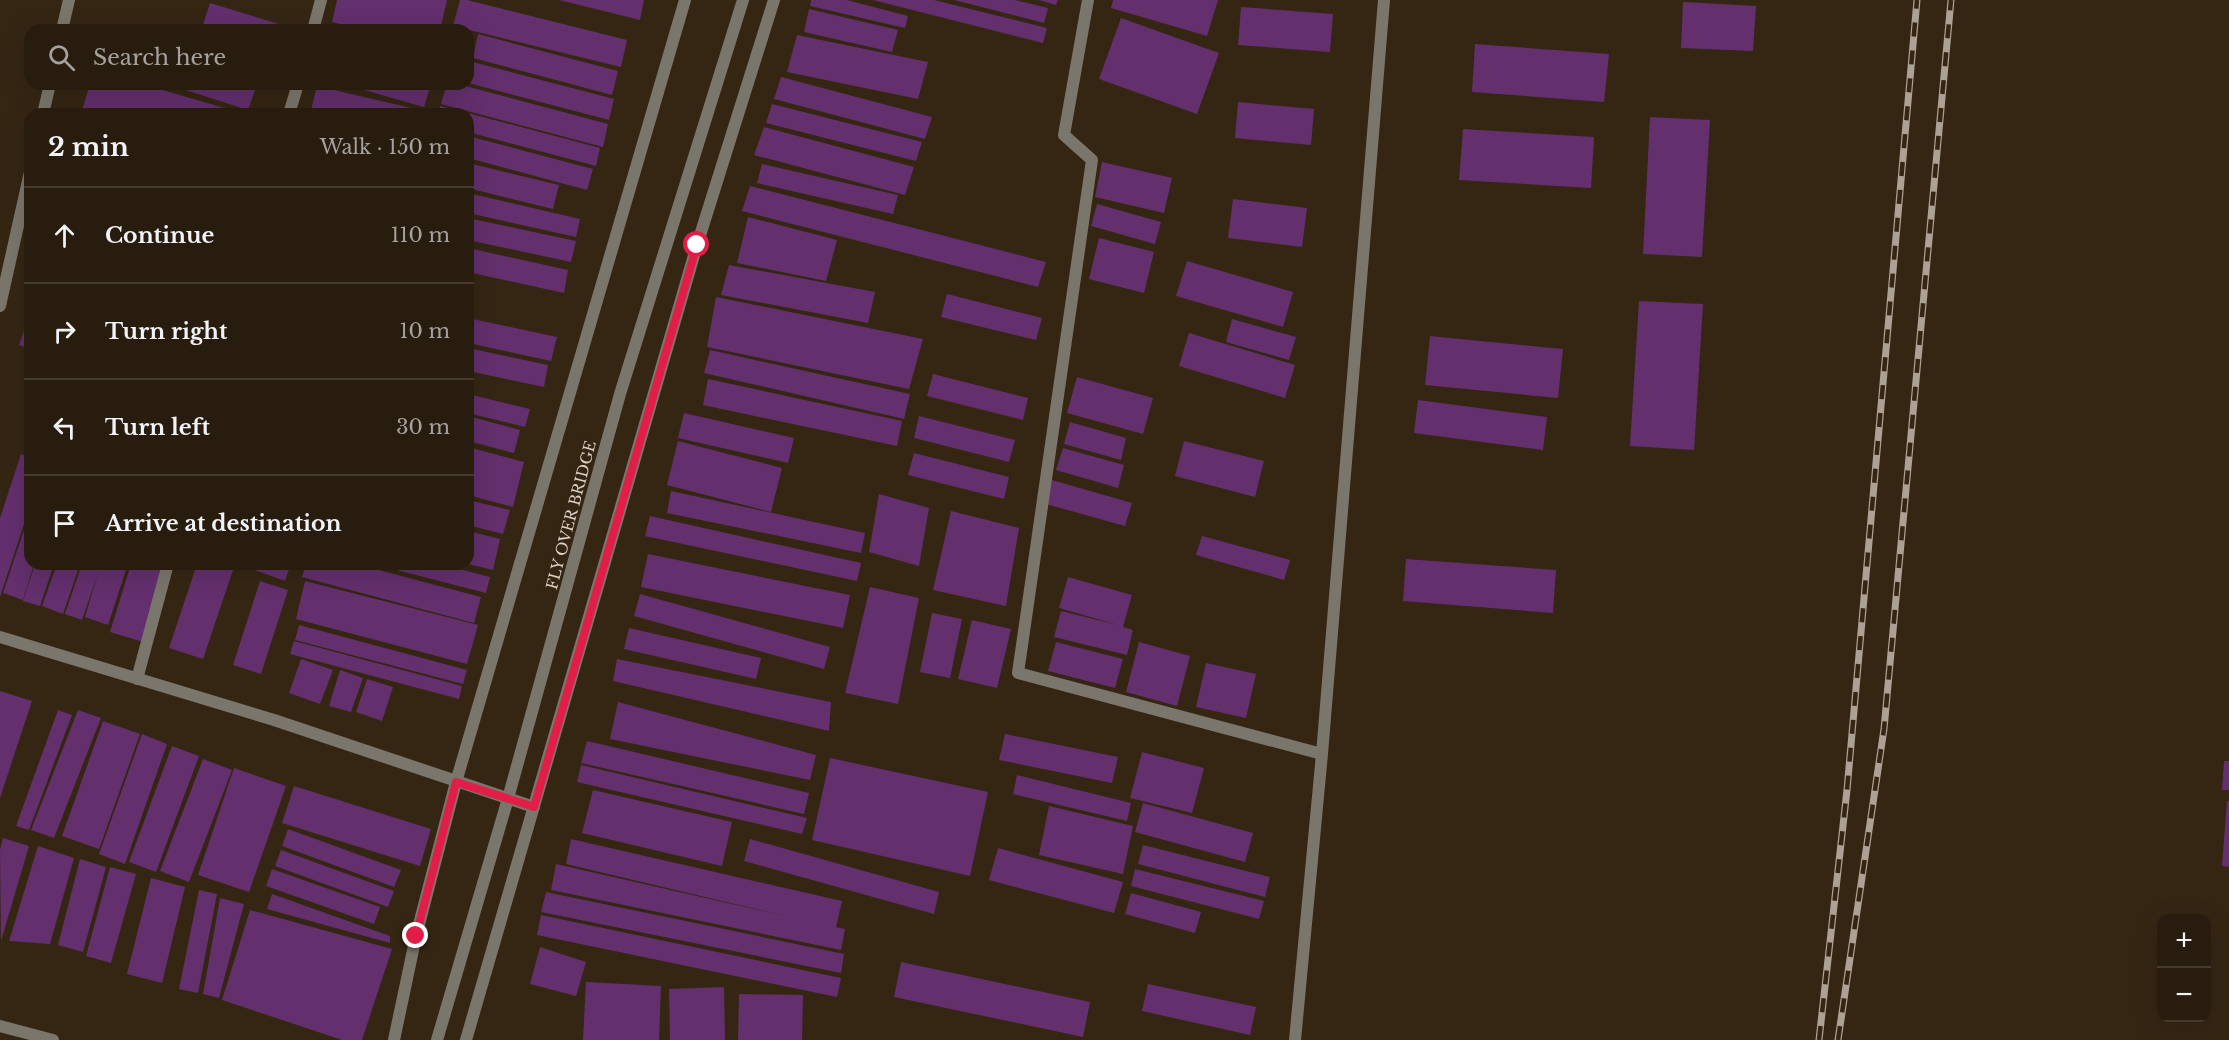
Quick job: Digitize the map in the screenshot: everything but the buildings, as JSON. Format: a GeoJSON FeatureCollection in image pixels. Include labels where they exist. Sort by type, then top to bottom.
{"type":"FeatureCollection","features":[{"type":"Feature","properties":{"kind":"street"},"geometry":{"type":"LineString","coordinates":[[63,24],[69,0]]}},
{"type":"Feature","properties":{"kind":"street"},"geometry":{"type":"LineString","coordinates":[[315,24],[321,0]]}},
{"type":"Feature","properties":{"kind":"street"},"geometry":{"type":"LineString","coordinates":[[394,1040],[416,936],[456,782],[685,0]]}},
{"type":"Feature","properties":{"kind":"street","name":"FLY OVER BRIDGE"},"geometry":{"type":"LineString","coordinates":[[436,1040],[507,802],[620,394],[742,0]]}},
{"type":"Feature","properties":{"kind":"street"},"geometry":{"type":"LineString","coordinates":[[466,1040],[697,245],[774,0]]}},
{"type":"Feature","properties":{"kind":"street"},"geometry":{"type":"LineString","coordinates":[[1088,0],[1064,135],[1092,160],[1018,673],[1322,754]]}},
{"type":"Feature","properties":{"kind":"street"},"geometry":{"type":"LineString","coordinates":[[1295,1040],[1322,754],[1384,0]]}},
{"type":"Feature","properties":{"kind":"street"},"geometry":{"type":"LineString","coordinates":[[44,108],[49,90]]}},
{"type":"Feature","properties":{"kind":"street"},"geometry":{"type":"LineString","coordinates":[[292,108],[296,90]]}},
{"type":"Feature","properties":{"kind":"street"},"geometry":{"type":"LineString","coordinates":[[0,306],[24,199]]}},
{"type":"Feature","properties":{"kind":"street"},"geometry":{"type":"LineString","coordinates":[[138,679],[166,570]]}},
{"type":"Feature","properties":{"kind":"street"},"geometry":{"type":"LineString","coordinates":[[0,637],[274,720],[534,807]]}},
{"type":"Feature","properties":{"kind":"street"},"geometry":{"type":"LineString","coordinates":[[0,1026],[53,1040]]}},
{"type":"Feature","properties":{"kind":"railway"},"geometry":{"type":"LineString","coordinates":[[1819,1040],[1847,790],[1917,0]]}},
{"type":"Feature","properties":{"kind":"railway"},"geometry":{"type":"LineString","coordinates":[[1838,1040],[1884,729],[1951,0]]}},
{"type":"Feature","properties":{"kind":"route"},"geometry":{"type":"LineString","coordinates":[[416,936],[456,782],[534,807],[697,245]]}}]}
